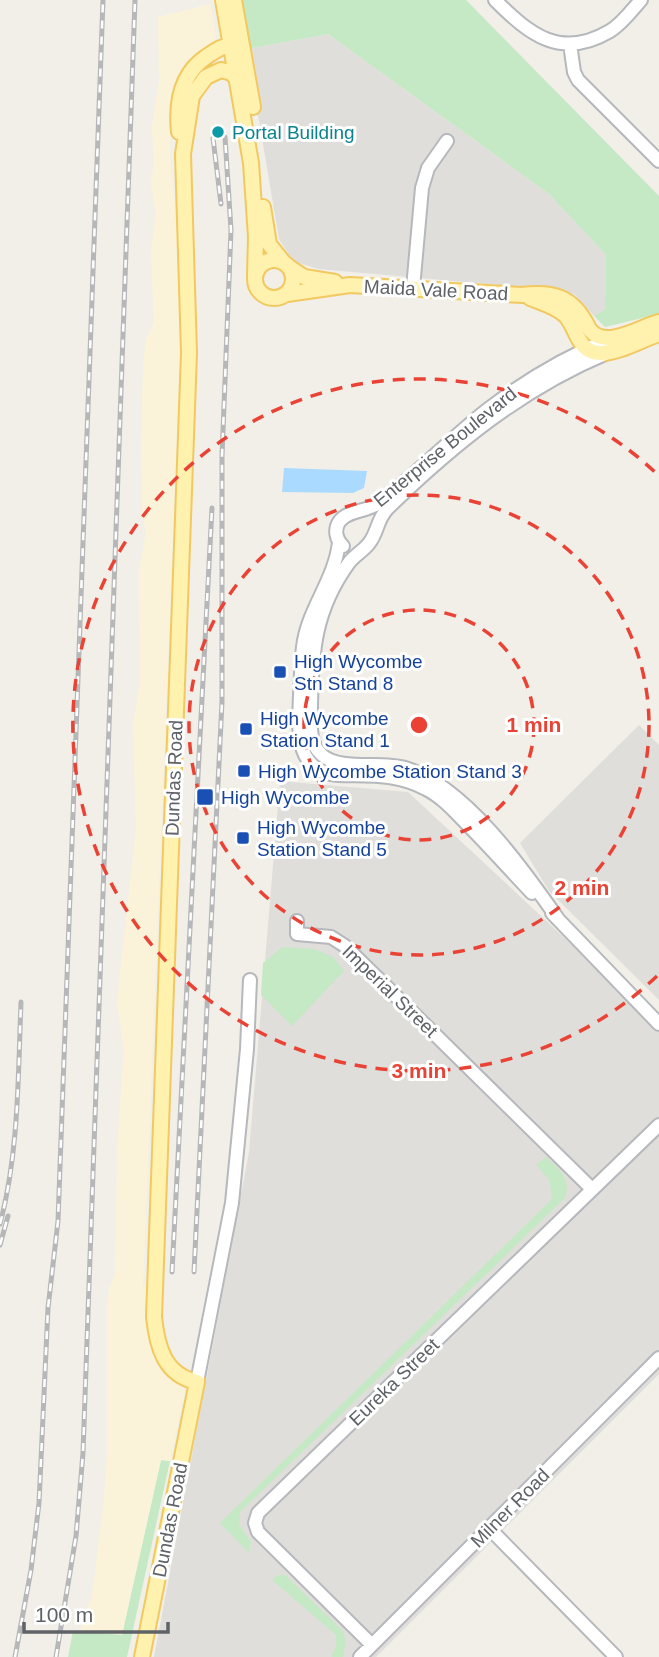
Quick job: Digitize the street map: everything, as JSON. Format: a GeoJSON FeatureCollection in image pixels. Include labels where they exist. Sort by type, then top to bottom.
{"type":"FeatureCollection","features":[{"type":"Feature","properties":{"kind":"main road"},"geometry":{"type":"LineString","coordinates":[[223,0],[227,26],[237,52],[257,132],[260,221],[255,276]]}},
{"type":"Feature","properties":{"kind":"main road"},"geometry":{"type":"LineString","coordinates":[[232,0],[238,81],[260,221],[269,244],[292,271],[293,284],[287,294]]}},
{"type":"Feature","properties":{"kind":"main road","name":"Dundas Road"},"geometry":{"type":"LineString","coordinates":[[142,1657],[197,1382],[187,1380],[173,1371],[164,1360],[157,1343],[154,1317],[189,353],[183,154],[178,130],[178,109],[183,85],[195,64],[227,26]]}},
{"type":"Feature","properties":{"kind":"main road"},"geometry":{"type":"LineString","coordinates":[[195,64],[218,49],[237,52]]}},
{"type":"Feature","properties":{"kind":"main road","name":"Dundas Road"},"geometry":{"type":"LineString","coordinates":[[183,154],[192,96],[206,77],[237,52]]}},
{"type":"Feature","properties":{"kind":"main road"},"geometry":{"type":"LineString","coordinates":[[215,71],[228,71],[238,81]]}},
{"type":"Feature","properties":{"kind":"main road"},"geometry":{"type":"LineString","coordinates":[[255,276],[266,262],[278,260],[286,264]]}},
{"type":"Feature","properties":{"kind":"main road","name":"Maida Vale Road"},"geometry":{"type":"LineString","coordinates":[[286,264],[304,277],[350,285],[522,295],[562,313],[610,345]]}},
{"type":"Feature","properties":{"kind":"main road","name":"Maida Vale Road"},"geometry":{"type":"LineString","coordinates":[[255,276],[255,283],[262,295],[275,299],[287,294],[350,285]]}},
{"type":"Feature","properties":{"kind":"main road"},"geometry":{"type":"LineString","coordinates":[[610,345],[659,322]]}},
{"type":"Feature","properties":{"kind":"main road","name":"Maida Vale Road"},"geometry":{"type":"LineString","coordinates":[[584,330],[589,352]]}},
{"type":"Feature","properties":{"kind":"main road"},"geometry":{"type":"LineString","coordinates":[[589,352],[659,334]]}},
{"type":"Feature","properties":{"kind":"street"},"geometry":{"type":"LineString","coordinates":[[495,0],[520,25],[534,34],[570,44],[590,40],[612,30],[641,0]]}},
{"type":"Feature","properties":{"kind":"street"},"geometry":{"type":"LineString","coordinates":[[570,44],[574,72],[578,80],[658,157]]}},
{"type":"Feature","properties":{"kind":"street"},"geometry":{"type":"LineString","coordinates":[[413,288],[422,188],[428,168],[447,141]]}},
{"type":"Feature","properties":{"kind":"street"},"geometry":{"type":"LineString","coordinates":[[572,356],[584,330]]}},
{"type":"Feature","properties":{"kind":"street","name":"Enterprise Boulevard"},"geometry":{"type":"LineString","coordinates":[[558,919],[447,804],[430,791],[402,778],[328,773],[314,766],[304,754],[299,731],[304,638],[337,558],[337,526],[344,516],[374,506],[487,410],[535,376],[572,356],[589,352]]}},
{"type":"Feature","properties":{"kind":"street","name":"Enterprise Boulevard"},"geometry":{"type":"LineString","coordinates":[[558,919],[522,867],[440,784],[396,765],[332,761],[316,749],[310,724],[312,666],[316,633],[339,578],[351,559],[370,542],[377,522],[387,509],[476,431],[516,400],[589,352]]}},
{"type":"Feature","properties":{"kind":"street","name":"Enterprise Boulevard"},"geometry":{"type":"LineString","coordinates":[[353,513],[368,518],[373,533]]}},
{"type":"Feature","properties":{"kind":"street"},"geometry":{"type":"LineString","coordinates":[[339,542],[348,549],[363,548]]}},
{"type":"Feature","properties":{"kind":"street"},"geometry":{"type":"LineString","coordinates":[[558,919],[659,1024]]}},
{"type":"Feature","properties":{"kind":"street","name":"Imperial Street"},"geometry":{"type":"LineString","coordinates":[[297,934],[331,937],[345,946],[592,1189]]}},
{"type":"Feature","properties":{"kind":"street","name":"Dundas Road"},"geometry":{"type":"LineString","coordinates":[[197,1382],[232,1203],[247,1049],[250,980]]}},
{"type":"Feature","properties":{"kind":"street","name":"Eureka Street"},"geometry":{"type":"LineString","coordinates":[[372,1645],[258,1532],[254,1522],[258,1513],[659,1125]]}},
{"type":"Feature","properties":{"kind":"street","name":"Milner Road"},"geometry":{"type":"LineString","coordinates":[[360,1657],[659,1358]]}},
{"type":"Feature","properties":{"kind":"street"},"geometry":{"type":"LineString","coordinates":[[489,1528],[616,1657]]}},
{"type":"Feature","properties":{"kind":"shaded area"},"geometry":{"type":"Polygon","coordinates":[[[328,34],[549,194],[606,255],[605,309],[594,316],[574,294],[556,290],[318,269],[293,261],[279,239],[247,49],[328,34]]]}},
{"type":"Feature","properties":{"kind":"shaded area"},"geometry":{"type":"Polygon","coordinates":[[[639,725],[659,745],[659,1000],[549,891],[520,843],[639,725]]]}},
{"type":"Feature","properties":{"kind":"shaded area"},"geometry":{"type":"Polygon","coordinates":[[[280,781],[408,792],[659,1026],[659,1374],[376,1657],[154,1657],[249,1152],[280,781]]]}},
{"type":"Feature","properties":{"kind":"green space"},"geometry":{"type":"Polygon","coordinates":[[[239,0],[466,0],[659,196],[659,314],[605,327],[594,316],[605,309],[606,255],[549,194],[328,34],[247,49],[239,0]]]}},
{"type":"Feature","properties":{"kind":"green space"},"geometry":{"type":"Polygon","coordinates":[[[282,947],[314,949],[333,957],[344,971],[292,1026],[261,995],[263,963],[282,947]]]}},
{"type":"Feature","properties":{"kind":"green space"},"geometry":{"type":"Polygon","coordinates":[[[546,1157],[560,1170],[565,1180],[565,1198],[240,1512],[239,1524],[251,1542],[249,1553],[220,1523],[552,1199],[549,1179],[536,1165],[546,1157]]]}},
{"type":"Feature","properties":{"kind":"green space"},"geometry":{"type":"Polygon","coordinates":[[[161,1460],[170,1461],[127,1657],[68,1657],[73,1631],[122,1634],[161,1460]]]}},
{"type":"Feature","properties":{"kind":"green space"},"geometry":{"type":"Polygon","coordinates":[[[284,1574],[342,1630],[346,1641],[343,1657],[331,1657],[336,1646],[336,1635],[272,1580],[284,1574]]]}},
{"type":"Feature","properties":{"kind":"sand"},"geometry":{"type":"Polygon","coordinates":[[[210,4],[219,56],[199,73],[183,93],[176,109],[170,141],[179,243],[180,357],[143,1287],[151,1288],[150,1332],[156,1353],[163,1364],[186,1386],[170,1461],[161,1460],[122,1635],[80,1631],[92,1596],[107,1457],[107,1309],[109,1288],[115,1274],[117,1148],[124,1050],[117,1002],[136,829],[133,724],[140,683],[139,570],[146,533],[142,509],[143,364],[146,339],[154,324],[151,250],[156,214],[151,184],[154,163],[152,127],[159,81],[158,17],[210,4]]]}},
{"type":"Feature","properties":{"kind":"water"},"geometry":{"type":"Polygon","coordinates":[[[284,468],[367,471],[364,488],[353,493],[282,492],[284,468]]]}},
{"type":"Feature","properties":{"kind":"railway"},"geometry":{"type":"LineString","coordinates":[[15,1657],[31,1570],[39,1503],[48,1308],[58,1221],[103,0]]}},
{"type":"Feature","properties":{"kind":"railway"},"geometry":{"type":"LineString","coordinates":[[56,1657],[76,1536],[83,1453],[135,0]]}},
{"type":"Feature","properties":{"kind":"railway"},"geometry":{"type":"LineString","coordinates":[[194,1272],[222,702],[222,456],[231,230],[225,137]]}},
{"type":"Feature","properties":{"kind":"railway"},"geometry":{"type":"LineString","coordinates":[[213,138],[221,204]]}},
{"type":"Feature","properties":{"kind":"railway"},"geometry":{"type":"LineString","coordinates":[[172,1272],[212,508]]}},
{"type":"Feature","properties":{"kind":"railway"},"geometry":{"type":"LineString","coordinates":[[0,1224],[14,1142],[21,1002]]}},
{"type":"Feature","properties":{"kind":"railway"},"geometry":{"type":"LineString","coordinates":[[0,1245],[8,1216]]}},
{"type":"Feature","properties":{"kind":"place","name":"Portal Building"},"geometry":{"type":"Point","coordinates":[218,132]}},
{"type":"Feature","properties":{"kind":"place","name":"High Wycombe Stn Stand 8"},"geometry":{"type":"Point","coordinates":[280,672]}},
{"type":"Feature","properties":{"kind":"place","name":"High Wycombe Station Stand 1"},"geometry":{"type":"Point","coordinates":[246,729]}},
{"type":"Feature","properties":{"kind":"place","name":"High Wycombe Station Stand 3"},"geometry":{"type":"Point","coordinates":[244,771]}},
{"type":"Feature","properties":{"kind":"place","name":"High Wycombe"},"geometry":{"type":"Point","coordinates":[205,797]}},
{"type":"Feature","properties":{"kind":"place","name":"High Wycombe Station Stand 5"},"geometry":{"type":"Point","coordinates":[243,838]}}]}
